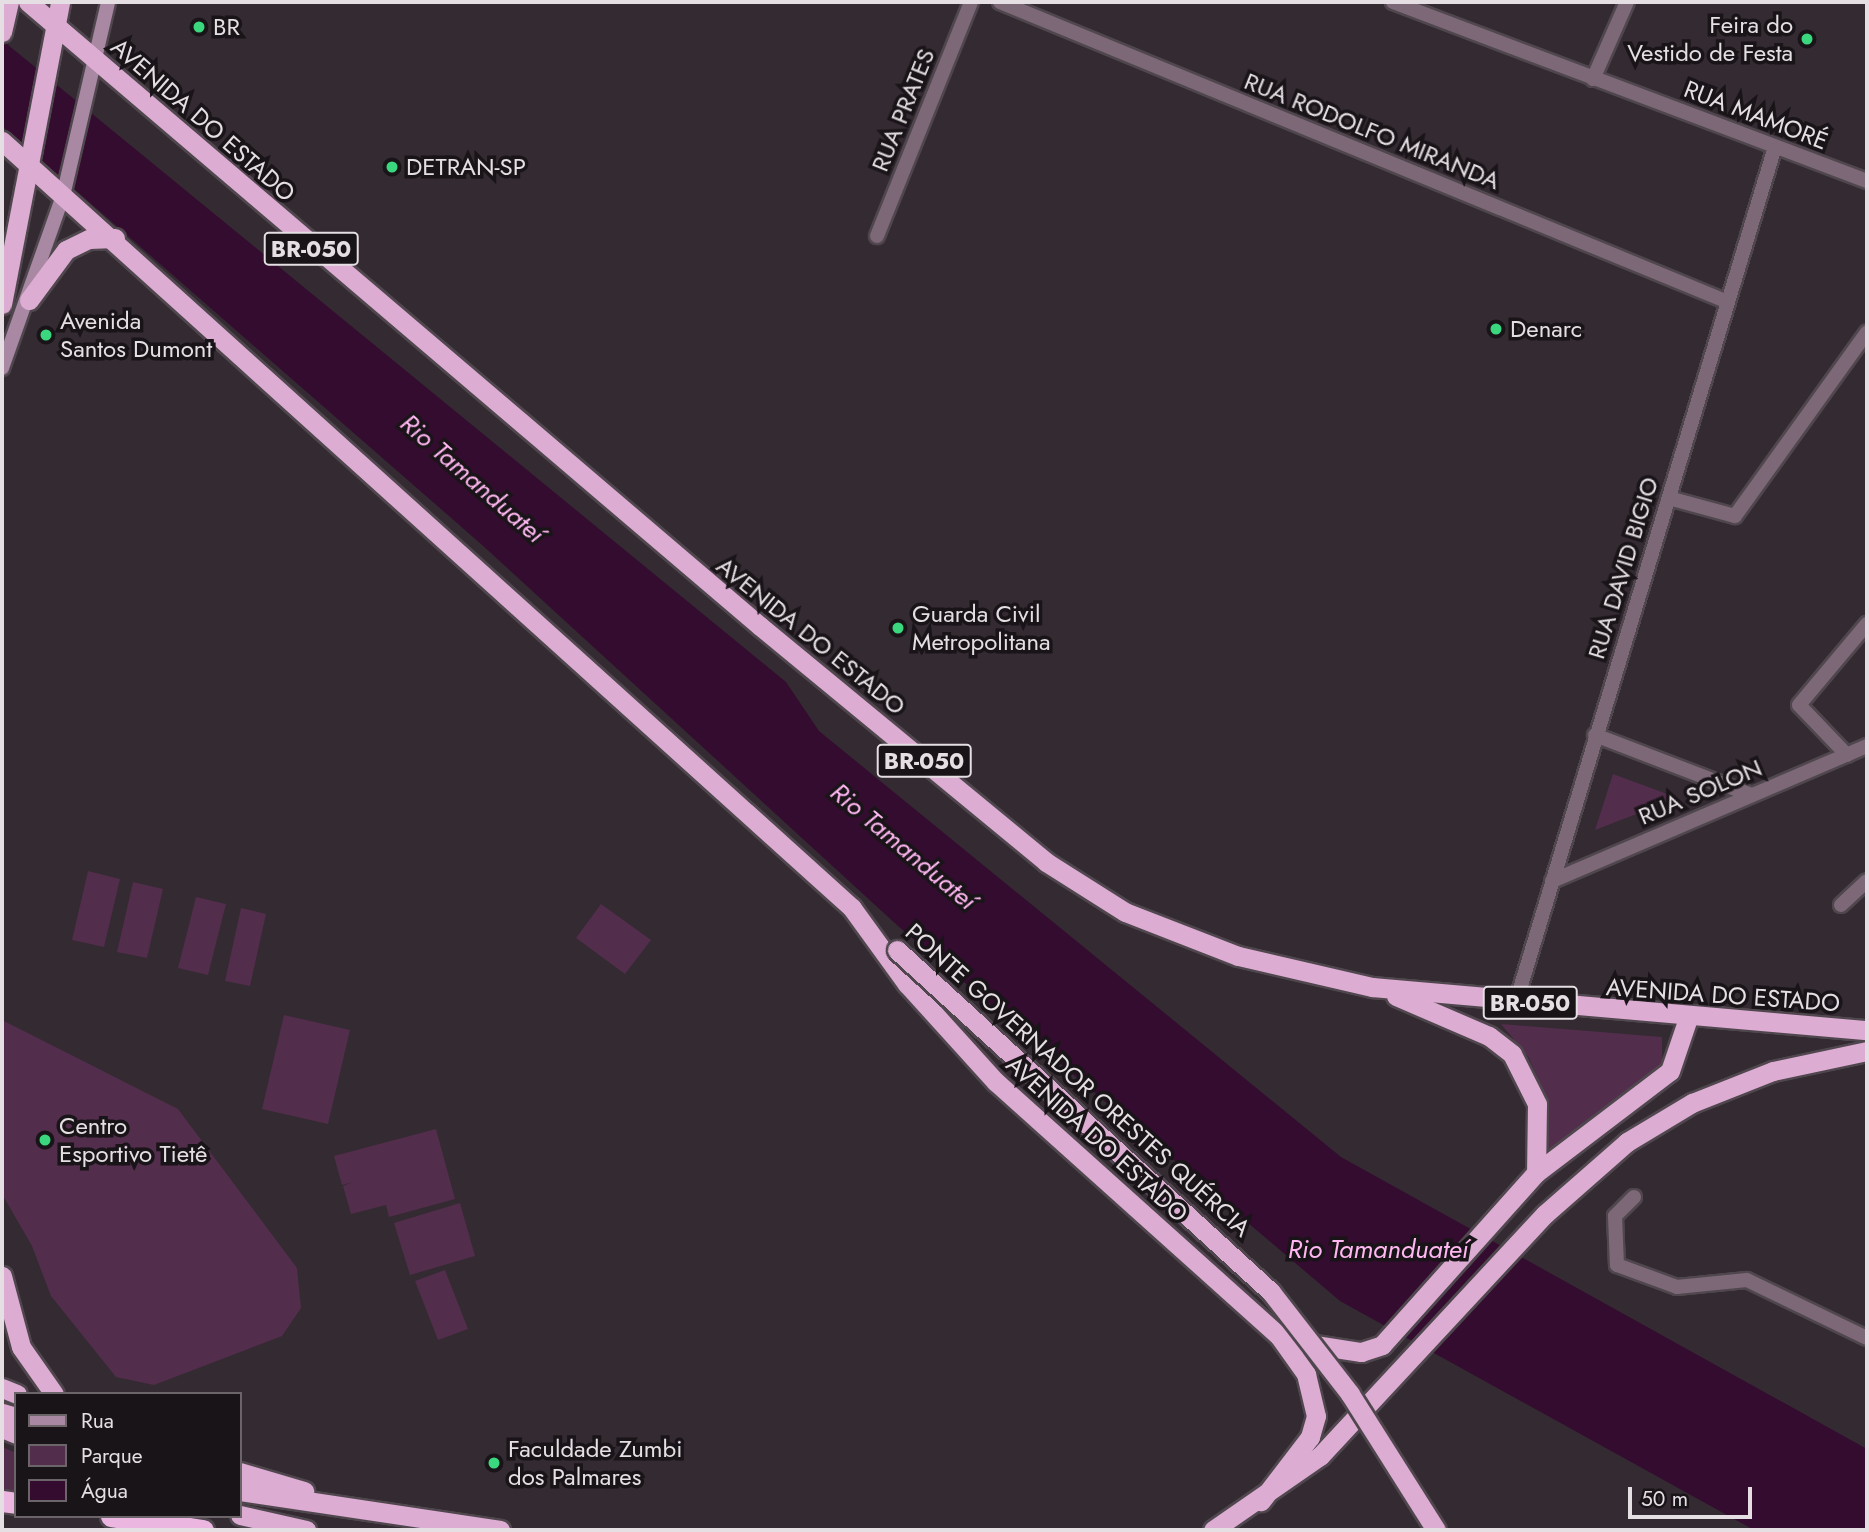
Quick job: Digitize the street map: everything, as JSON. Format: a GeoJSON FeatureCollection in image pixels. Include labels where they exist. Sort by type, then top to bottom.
{"type":"FeatureCollection","features":[{"type":"Feature","properties":{"kind":"highway"},"geometry":{"type":"LineString","coordinates":[[3,28],[9,2]]}},
{"type":"Feature","properties":{"kind":"highway","name":"AVENIDA DO ESTADO"},"geometry":{"type":"LineString","coordinates":[[28,2],[509,418],[1046,862],[1088,891],[1166,930],[1300,974],[1372,987],[1688,1018],[1867,1030]]}},
{"type":"Feature","properties":{"kind":"highway"},"geometry":{"type":"LineString","coordinates":[[2,304],[32,162],[60,2]]}},
{"type":"Feature","properties":{"kind":"highway","name":"AVENIDA DO ESTADO"},"geometry":{"type":"LineString","coordinates":[[2,141],[65,190],[852,908],[901,975],[996,1082],[1279,1336],[1306,1374],[1316,1416],[1310,1437],[1261,1502]]}},
{"type":"Feature","properties":{"kind":"highway"},"geometry":{"type":"LineString","coordinates":[[29,300],[66,250],[89,239],[115,238]]}},
{"type":"Feature","properties":{"kind":"highway","name":"PONTE GOVERNADOR ORESTES QUÉRCIA"},"geometry":{"type":"LineString","coordinates":[[852,908],[1271,1292],[1350,1394],[1436,1530]]}},
{"type":"Feature","properties":{"kind":"highway"},"geometry":{"type":"LineString","coordinates":[[1372,987],[1489,1035],[1512,1055],[1537,1104],[1536,1173]]}},
{"type":"Feature","properties":{"kind":"highway"},"geometry":{"type":"LineString","coordinates":[[1536,1173],[1670,1071],[1688,1018]]}},
{"type":"Feature","properties":{"kind":"highway"},"geometry":{"type":"LineString","coordinates":[[1213,1530],[1261,1502],[1320,1456],[1394,1382],[1545,1214],[1627,1142],[1692,1102],[1773,1071],[1867,1051]]}},
{"type":"Feature","properties":{"kind":"highway","name":"AVENIDA DO ESTADO"},"geometry":{"type":"LineString","coordinates":[[1279,1336],[1348,1351],[1382,1345],[1536,1173]]}},
{"type":"Feature","properties":{"kind":"highway"},"geometry":{"type":"LineString","coordinates":[[2,1276],[21,1347],[53,1392]]}},
{"type":"Feature","properties":{"kind":"highway"},"geometry":{"type":"LineString","coordinates":[[242,1473],[356,1506]]}},
{"type":"Feature","properties":{"kind":"highway"},"geometry":{"type":"LineString","coordinates":[[242,1491],[356,1506],[500,1530]]}},
{"type":"Feature","properties":{"kind":"highway"},"geometry":{"type":"LineString","coordinates":[[242,1515],[306,1530]]}},
{"type":"Feature","properties":{"kind":"highway"},"geometry":{"type":"LineString","coordinates":[[124,1518],[202,1530]]}},
{"type":"Feature","properties":{"kind":"main road"},"geometry":{"type":"LineString","coordinates":[[2,368],[29,300],[65,190],[108,2]]}},
{"type":"Feature","properties":{"kind":"street","name":"RUA PRATES"},"geometry":{"type":"LineString","coordinates":[[877,236],[971,2]]}},
{"type":"Feature","properties":{"kind":"street","name":"RUA RODOLFO MIRANDA"},"geometry":{"type":"LineString","coordinates":[[1000,2],[1728,302]]}},
{"type":"Feature","properties":{"kind":"street","name":"RUA MAMORÉ"},"geometry":{"type":"LineString","coordinates":[[1393,2],[1867,181]]}},
{"type":"Feature","properties":{"kind":"street"},"geometry":{"type":"LineString","coordinates":[[1593,79],[1627,2]]}},
{"type":"Feature","properties":{"kind":"street","name":"RUA DAVID BIGIO"},"geometry":{"type":"LineString","coordinates":[[1516,1002],[1775,146]]}},
{"type":"Feature","properties":{"kind":"street"},"geometry":{"type":"LineString","coordinates":[[1669,498],[1719,517],[1735,516],[1867,332]]}},
{"type":"Feature","properties":{"kind":"street"},"geometry":{"type":"LineString","coordinates":[[1847,755],[1799,705],[1867,624]]}},
{"type":"Feature","properties":{"kind":"street"},"geometry":{"type":"LineString","coordinates":[[1595,735],[1751,795]]}},
{"type":"Feature","properties":{"kind":"street","name":"RUA SOLON"},"geometry":{"type":"LineString","coordinates":[[1552,881],[1867,747]]}},
{"type":"Feature","properties":{"kind":"street"},"geometry":{"type":"LineString","coordinates":[[1841,905],[1867,881]]}},
{"type":"Feature","properties":{"kind":"street"},"geometry":{"type":"LineString","coordinates":[[1634,1197],[1615,1216],[1617,1265],[1677,1287],[1747,1280],[1867,1338]]}},
{"type":"Feature","properties":{"kind":"green space"},"geometry":{"type":"Polygon","coordinates":[[[1613,774],[1678,798],[1595,830],[1613,774]]]}},
{"type":"Feature","properties":{"kind":"green space"},"geometry":{"type":"Polygon","coordinates":[[[88,871],[120,879],[104,947],[72,940],[88,871]]]}},
{"type":"Feature","properties":{"kind":"green space"},"geometry":{"type":"Polygon","coordinates":[[[133,882],[163,889],[147,958],[117,952],[133,882]]]}},
{"type":"Feature","properties":{"kind":"green space"},"geometry":{"type":"Polygon","coordinates":[[[196,897],[226,904],[208,975],[178,968],[196,897]]]}},
{"type":"Feature","properties":{"kind":"green space"},"geometry":{"type":"Polygon","coordinates":[[[601,904],[651,940],[625,974],[576,938],[601,904]]]}},
{"type":"Feature","properties":{"kind":"green space"},"geometry":{"type":"Polygon","coordinates":[[[241,908],[266,914],[250,986],[225,981],[241,908]]]}},
{"type":"Feature","properties":{"kind":"green space"},"geometry":{"type":"Polygon","coordinates":[[[284,1015],[350,1030],[328,1124],[262,1109],[284,1015]]]}},
{"type":"Feature","properties":{"kind":"green space"},"geometry":{"type":"Polygon","coordinates":[[[2,1020],[178,1109],[297,1268],[301,1308],[282,1336],[154,1385],[116,1377],[51,1296],[32,1246],[2,1194],[2,1020]]]}},
{"type":"Feature","properties":{"kind":"green space"},"geometry":{"type":"Polygon","coordinates":[[[1501,1024],[1662,1037],[1662,1064],[1547,1154],[1547,1100],[1529,1058],[1501,1024]]]}},
{"type":"Feature","properties":{"kind":"green space"},"geometry":{"type":"Polygon","coordinates":[[[436,1129],[455,1199],[389,1217],[386,1205],[351,1214],[343,1186],[353,1182],[342,1185],[334,1156],[436,1129]]]}},
{"type":"Feature","properties":{"kind":"green space"},"geometry":{"type":"Polygon","coordinates":[[[460,1203],[475,1256],[410,1275],[394,1223],[460,1203]]]}},
{"type":"Feature","properties":{"kind":"green space"},"geometry":{"type":"Polygon","coordinates":[[[445,1270],[468,1329],[438,1340],[415,1281],[445,1270]]]}},
{"type":"Feature","properties":{"kind":"green space"},"geometry":{"type":"Polygon","coordinates":[[[2,1447],[14,1452],[14,1496],[2,1495],[2,1447]]]}},
{"type":"Feature","properties":{"kind":"water","name":"Rio Tamanduateí"},"geometry":{"type":"Polygon","coordinates":[[[2,40],[786,682],[819,731],[1341,1157],[1867,1449],[1867,1530],[1754,1530],[1340,1301],[898,926],[481,544],[2,126],[2,40]]]}},
{"type":"Feature","properties":{"kind":"place","name":"BR"},"geometry":{"type":"Point","coordinates":[199,27]}},
{"type":"Feature","properties":{"kind":"place","name":"Feira do Vestido de Festa"},"geometry":{"type":"Point","coordinates":[1807,39]}},
{"type":"Feature","properties":{"kind":"place","name":"DETRAN-SP"},"geometry":{"type":"Point","coordinates":[392,167]}},
{"type":"Feature","properties":{"kind":"place","name":"Denarc"},"geometry":{"type":"Point","coordinates":[1496,329]}},
{"type":"Feature","properties":{"kind":"place","name":"Avenida Santos Dumont"},"geometry":{"type":"Point","coordinates":[46,335]}},
{"type":"Feature","properties":{"kind":"place","name":"Guarda Civil Metropolitana"},"geometry":{"type":"Point","coordinates":[898,628]}},
{"type":"Feature","properties":{"kind":"place","name":"Centro Esportivo Tietê"},"geometry":{"type":"Point","coordinates":[45,1140]}},
{"type":"Feature","properties":{"kind":"place","name":"Faculdade Zumbi dos Palmares"},"geometry":{"type":"Point","coordinates":[494,1463]}}]}
